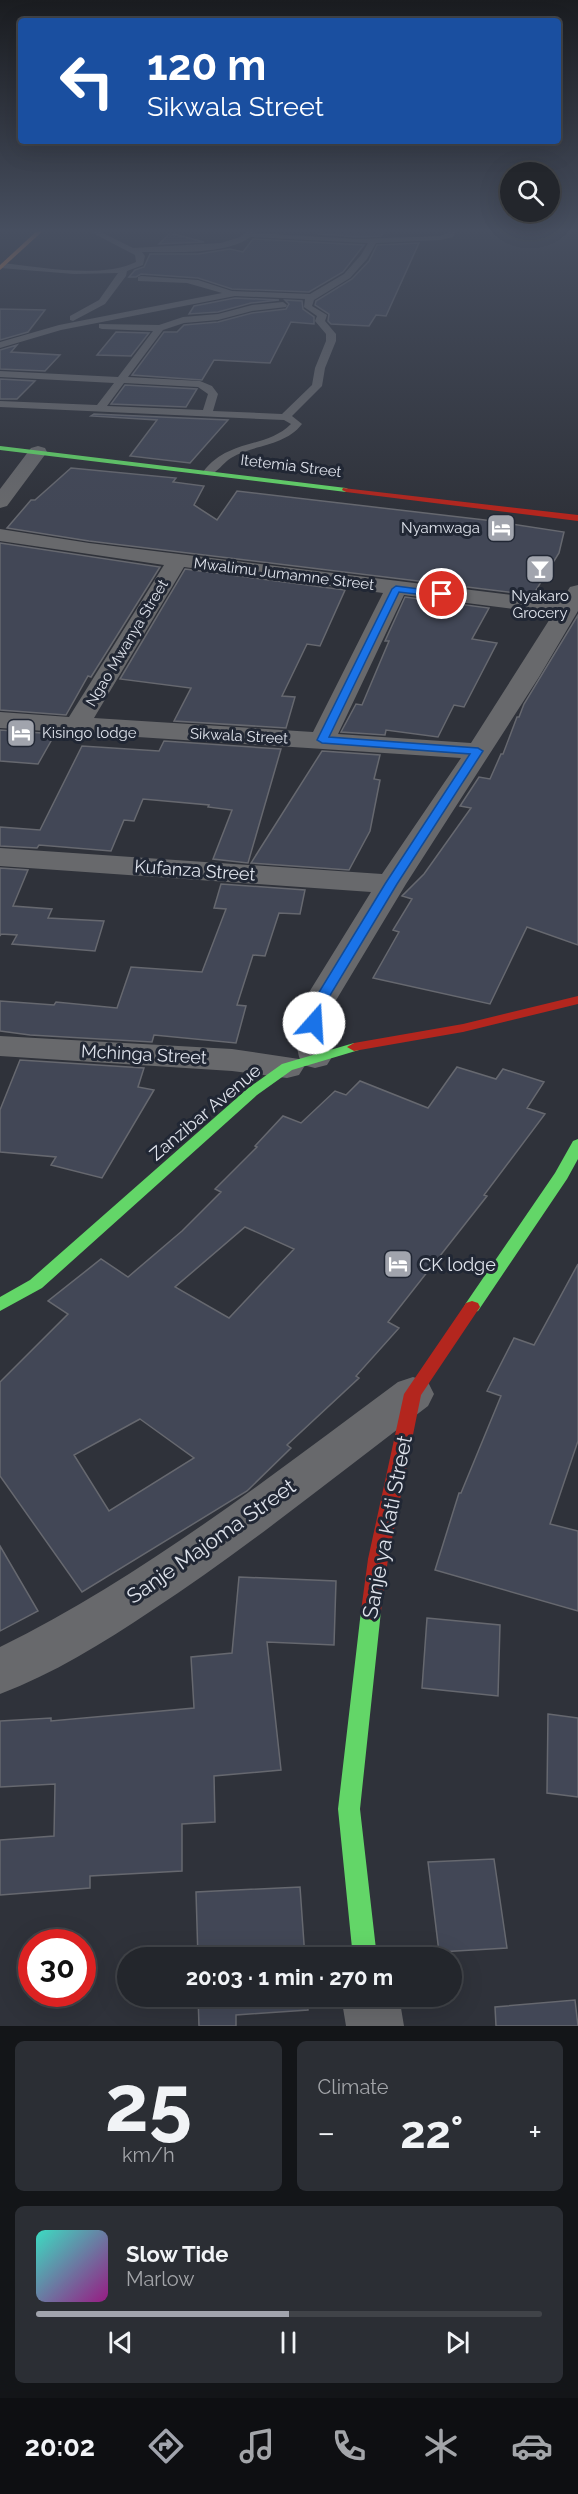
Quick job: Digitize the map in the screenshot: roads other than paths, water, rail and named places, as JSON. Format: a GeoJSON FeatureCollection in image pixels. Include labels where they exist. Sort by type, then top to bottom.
{"type":"FeatureCollection","features":[{"type":"Feature","properties":{"kind":"street","name":"Itetemia Street"},"geometry":{"type":"LineString","coordinates":[[0,448],[578,518]]}},
{"type":"Feature","properties":{"kind":"street"},"geometry":{"type":"LineString","coordinates":[[0,502],[39,452]]}},
{"type":"Feature","properties":{"kind":"street","name":"Mwalimu Jumamne Street"},"geometry":{"type":"LineString","coordinates":[[0,536],[396,589],[573,601]]}},
{"type":"Feature","properties":{"kind":"street","name":"Ngao Mwanya Street"},"geometry":{"type":"LineString","coordinates":[[77,725],[177,561]]}},
{"type":"Feature","properties":{"kind":"street"},"geometry":{"type":"LineString","coordinates":[[322,740],[396,589]]}},
{"type":"Feature","properties":{"kind":"street"},"geometry":{"type":"LineString","coordinates":[[301,1062],[319,1002],[391,884],[573,601]]}},
{"type":"Feature","properties":{"kind":"street","name":"Sikwala Street"},"geometry":{"type":"LineString","coordinates":[[0,720],[478,751]]}},
{"type":"Feature","properties":{"kind":"street","name":"Kufanza Street"},"geometry":{"type":"LineString","coordinates":[[0,856],[391,884]]}},
{"type":"Feature","properties":{"kind":"street","name":"Zanzibar Avenue"},"geometry":{"type":"LineString","coordinates":[[0,1305],[36,1284],[252,1092],[301,1062],[347,1048],[463,1028],[578,1000]]}},
{"type":"Feature","properties":{"kind":"street","name":"Mchinga Street"},"geometry":{"type":"LineString","coordinates":[[0,1046],[301,1062]]}},
{"type":"Feature","properties":{"kind":"street","name":"Sanje ya Kati Street"},"geometry":{"type":"LineString","coordinates":[[363,1947],[349,1809],[364,1662],[378,1559],[413,1394],[573,1166]]}},
{"type":"Feature","properties":{"kind":"street","name":"Sanje Majoma Street"},"geometry":{"type":"LineString","coordinates":[[0,1672],[128,1600],[193,1558],[413,1394]]}},
{"type":"Feature","properties":{"kind":"street"},"geometry":{"type":"LineString","coordinates":[[372,2007],[375,2026]]}},
{"type":"Feature","properties":{"kind":"lane"},"geometry":{"type":"LineString","coordinates":[[46,331],[61,324]]}},
{"type":"Feature","properties":{"kind":"lane"},"geometry":{"type":"LineString","coordinates":[[0,345],[79,324]]}},
{"type":"Feature","properties":{"kind":"lane"},"geometry":{"type":"LineString","coordinates":[[72,325],[160,328],[173,324]]}},
{"type":"Feature","properties":{"kind":"lane"},"geometry":{"type":"LineString","coordinates":[[284,417],[291,414],[297,403],[317,386],[320,368],[331,341],[331,334],[322,324]]}},
{"type":"Feature","properties":{"kind":"lane"},"geometry":{"type":"LineString","coordinates":[[100,408],[160,328]]}},
{"type":"Feature","properties":{"kind":"lane"},"geometry":{"type":"LineString","coordinates":[[0,374],[200,384],[213,394],[207,414]]}},
{"type":"Feature","properties":{"kind":"lane"},"geometry":{"type":"LineString","coordinates":[[0,404],[284,417],[296,421],[296,426],[268,440],[224,455],[209,472]]}},
{"type":"Feature","properties":{"kind":"place","name":"Nyamwaga"},"geometry":{"type":"Point","coordinates":[501,528]}},
{"type":"Feature","properties":{"kind":"place","name":"Nyakaro Grocery"},"geometry":{"type":"Point","coordinates":[540,569]}},
{"type":"Feature","properties":{"kind":"place","name":"Kisingo lodge"},"geometry":{"type":"Point","coordinates":[21,733]}},
{"type":"Feature","properties":{"kind":"place","name":"CK lodge"},"geometry":{"type":"Point","coordinates":[398,1264]}}]}
